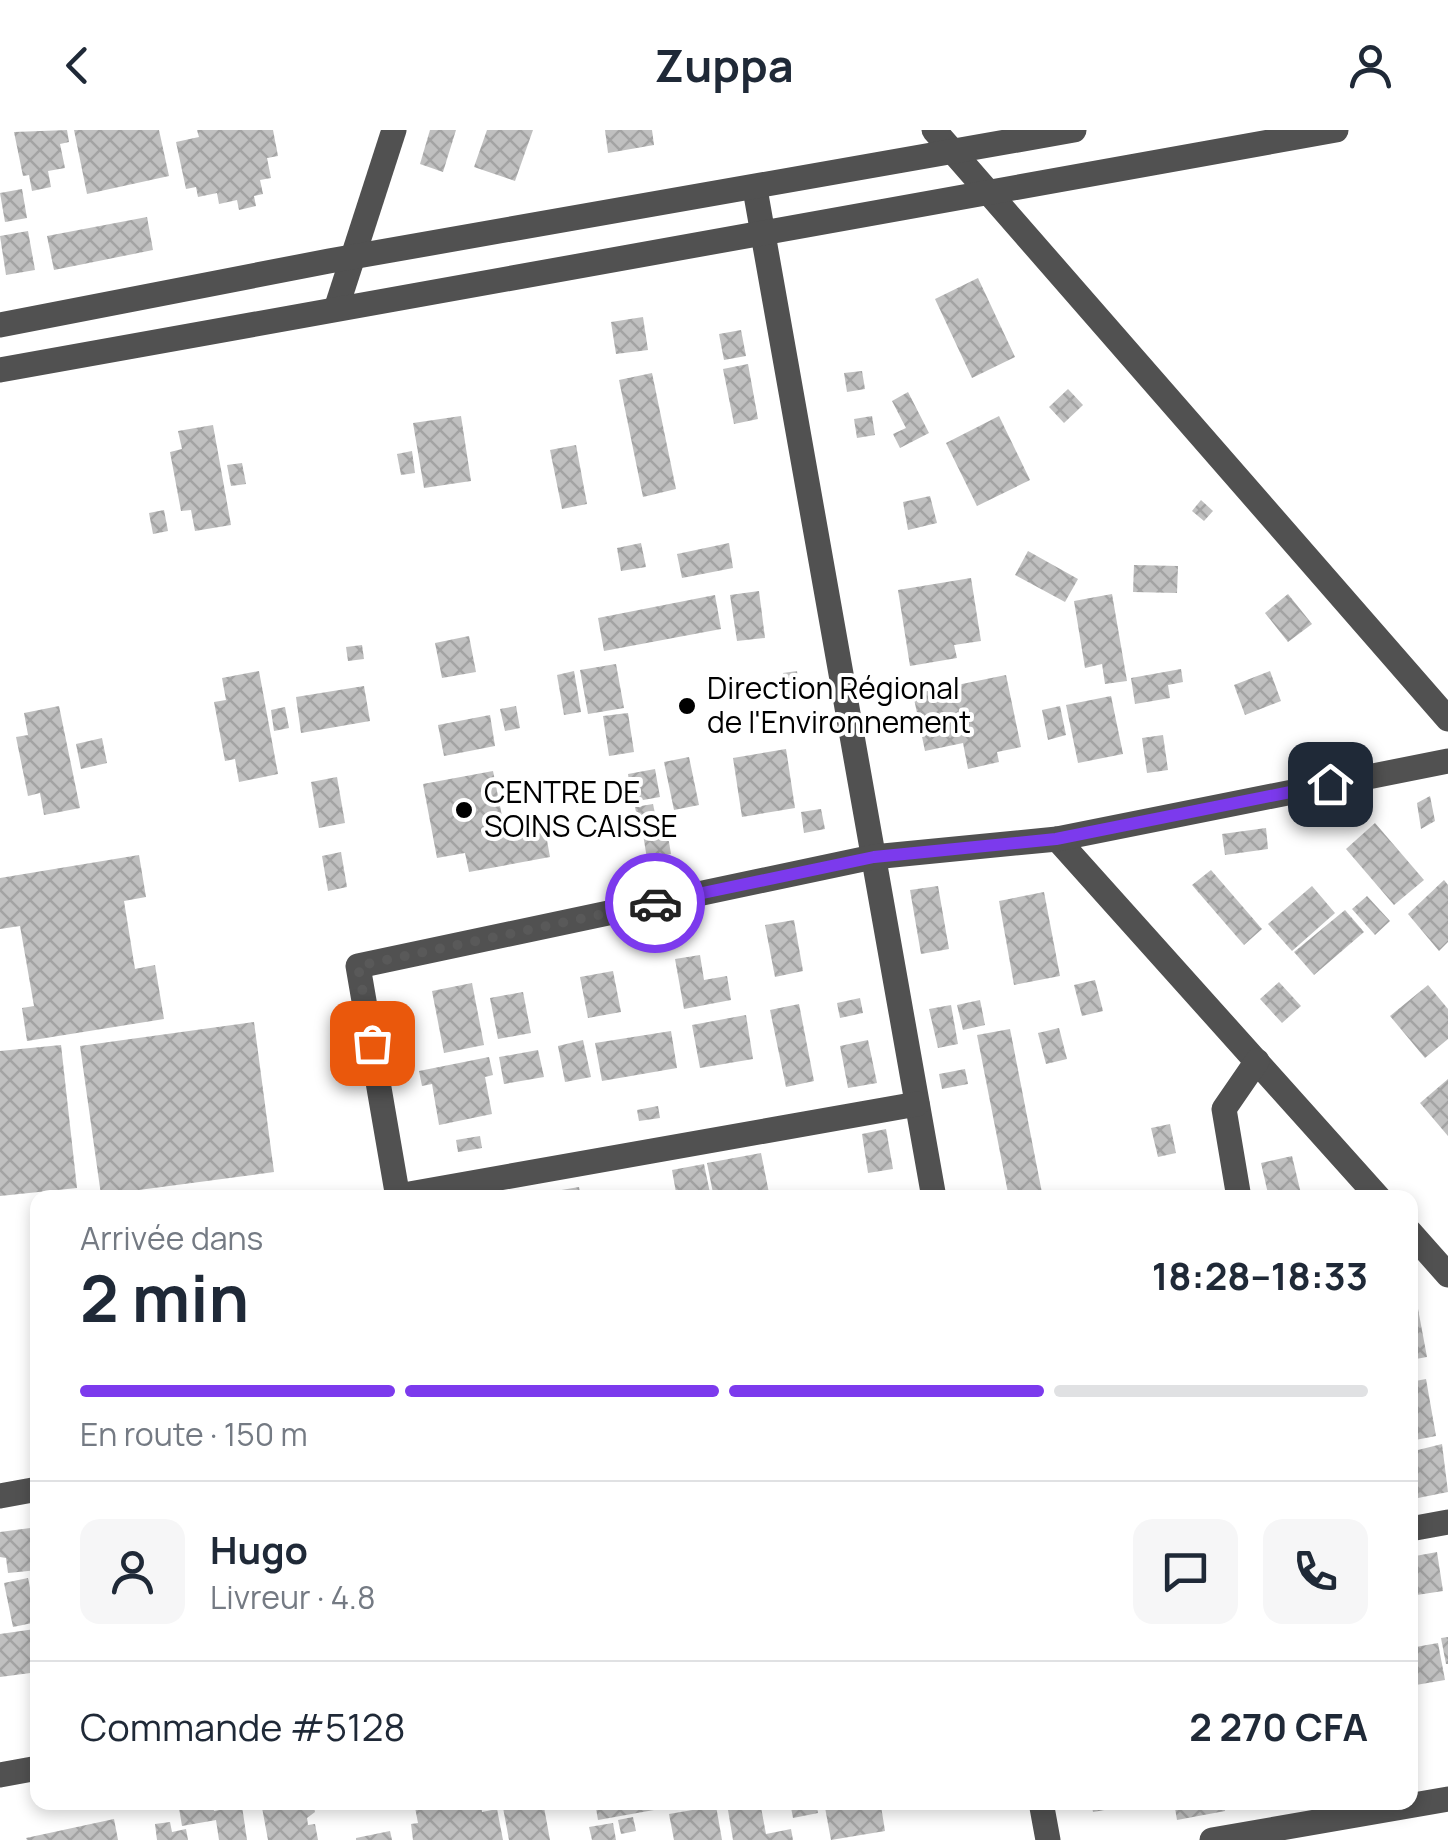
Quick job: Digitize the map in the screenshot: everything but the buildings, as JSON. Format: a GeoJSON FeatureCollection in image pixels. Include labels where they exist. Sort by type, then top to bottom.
{"type":"FeatureCollection","features":[{"type":"Feature","properties":{"kind":"street"},"geometry":{"type":"LineString","coordinates":[[337,306],[394,130]]}},
{"type":"Feature","properties":{"kind":"street"},"geometry":{"type":"LineString","coordinates":[[934,130],[1448,720]]}},
{"type":"Feature","properties":{"kind":"street"},"geometry":{"type":"LineString","coordinates":[[0,325],[353,257],[755,190],[1074,130]]}},
{"type":"Feature","properties":{"kind":"street"},"geometry":{"type":"LineString","coordinates":[[0,370],[337,306],[763,234],[1336,130]]}},
{"type":"Feature","properties":{"kind":"street"},"geometry":{"type":"LineString","coordinates":[[755,190],[933,1190]]}},
{"type":"Feature","properties":{"kind":"street"},"geometry":{"type":"LineString","coordinates":[[397,1190],[358,966],[874,857],[1056,839],[1448,761]]}},
{"type":"Feature","properties":{"kind":"street"},"geometry":{"type":"LineString","coordinates":[[1056,839],[1372,1190]]}},
{"type":"Feature","properties":{"kind":"street"},"geometry":{"type":"LineString","coordinates":[[1238,1190],[1224,1110],[1256,1062]]}},
{"type":"Feature","properties":{"kind":"street"},"geometry":{"type":"LineString","coordinates":[[437,1190],[918,1104]]}},
{"type":"Feature","properties":{"kind":"street"},"geometry":{"type":"LineString","coordinates":[[1418,1241],[1448,1274]]}},
{"type":"Feature","properties":{"kind":"street"},"geometry":{"type":"LineString","coordinates":[[0,1496],[30,1490]]}},
{"type":"Feature","properties":{"kind":"street"},"geometry":{"type":"LineString","coordinates":[[1418,1528],[1448,1522]]}},
{"type":"Feature","properties":{"kind":"street"},"geometry":{"type":"LineString","coordinates":[[0,1775],[30,1769]]}},
{"type":"Feature","properties":{"kind":"street"},"geometry":{"type":"LineString","coordinates":[[1418,1805],[1448,1799]]}},
{"type":"Feature","properties":{"kind":"street"},"geometry":{"type":"LineString","coordinates":[[1042,1810],[1048,1840]]}},
{"type":"Feature","properties":{"kind":"street"},"geometry":{"type":"LineString","coordinates":[[1212,1840],[1397,1810]]}},
{"type":"Feature","properties":{"kind":"way so far"},"geometry":{"type":"LineString","coordinates":[[372,1043],[358,966],[655,903]]}},
{"type":"Feature","properties":{"kind":"place","name":"Direction Régional de l'Environnement"},"geometry":{"type":"Point","coordinates":[687,706]}},
{"type":"Feature","properties":{"kind":"place","name":"CENTRE DE SOINS CAISSE"},"geometry":{"type":"Point","coordinates":[464,810]}},
{"type":"Feature","properties":{"kind":"route"},"geometry":{"type":"LineString","coordinates":[[655,903],[874,857],[1056,839],[1330,784]]}}]}
